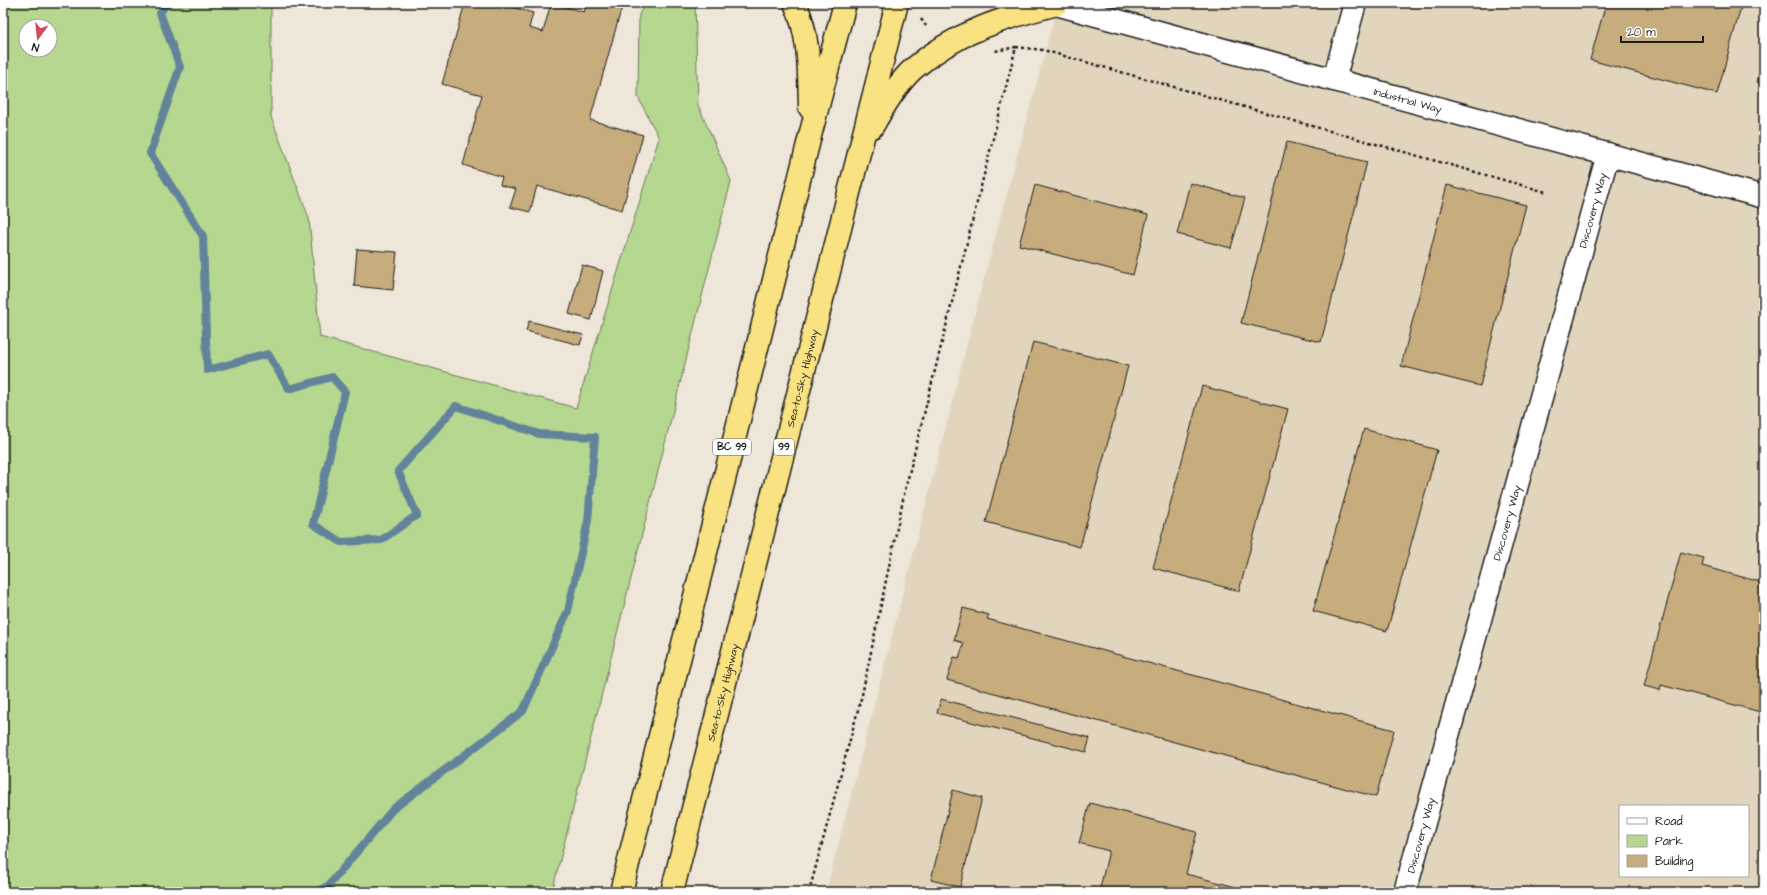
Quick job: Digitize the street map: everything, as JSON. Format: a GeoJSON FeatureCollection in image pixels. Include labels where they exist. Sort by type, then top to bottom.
{"type":"FeatureCollection","features":[{"type":"Feature","properties":{"kind":"highway"},"geometry":{"type":"LineString","coordinates":[[795,3],[800,14],[808,52],[811,132]]}},
{"type":"Feature","properties":{"kind":"highway","name":"BC 99"},"geometry":{"type":"LineString","coordinates":[[621,892],[811,132],[845,3]]}},
{"type":"Feature","properties":{"kind":"highway","name":"Sea-to-Sky Highway"},"geometry":{"type":"LineString","coordinates":[[672,892],[897,3]]}},
{"type":"Feature","properties":{"kind":"highway"},"geometry":{"type":"LineString","coordinates":[[860,148],[884,106],[912,70],[940,48],[968,32],[996,21],[1055,3]]}},
{"type":"Feature","properties":{"kind":"street","name":"Industrial Way"},"geometry":{"type":"LineString","coordinates":[[1055,3],[1764,197]]}},
{"type":"Feature","properties":{"kind":"street"},"geometry":{"type":"LineString","coordinates":[[1334,80],[1355,3]]}},
{"type":"Feature","properties":{"kind":"street","name":"Discovery Way"},"geometry":{"type":"LineString","coordinates":[[1405,892],[1521,464],[1608,154]]}},
{"type":"Feature","properties":{"kind":"path"},"geometry":{"type":"LineString","coordinates":[[921,19],[926,26]]}},
{"type":"Feature","properties":{"kind":"path"},"geometry":{"type":"LineString","coordinates":[[809,892],[862,696],[905,490],[1016,47]]}},
{"type":"Feature","properties":{"kind":"path"},"geometry":{"type":"LineString","coordinates":[[989,52],[1016,47],[1043,50],[1546,192]]}},
{"type":"Feature","properties":{"kind":"shaded area"},"geometry":{"type":"Polygon","coordinates":[[[1058,3],[1764,3],[1764,892],[826,892],[981,290],[1058,3]]]}},
{"type":"Feature","properties":{"kind":"green space"},"geometry":{"type":"Polygon","coordinates":[[[3,3],[271,3],[271,117],[309,218],[320,337],[576,408],[659,138],[638,97],[639,14],[646,3],[695,3],[698,105],[731,181],[552,892],[3,892],[3,3]]]}},
{"type":"Feature","properties":{"kind":"building"},"geometry":{"type":"Polygon","coordinates":[[[465,3],[498,3],[533,13],[529,28],[543,32],[551,3],[584,12],[587,3],[623,3],[590,120],[643,135],[622,210],[537,186],[530,212],[510,207],[516,189],[500,185],[502,177],[463,165],[482,95],[442,84],[465,3]]]}},
{"type":"Feature","properties":{"kind":"building"},"geometry":{"type":"Polygon","coordinates":[[[1606,3],[1742,3],[1717,94],[1590,60],[1606,3]]]}},
{"type":"Feature","properties":{"kind":"building"},"geometry":{"type":"Polygon","coordinates":[[[1764,56],[1764,84],[1757,82],[1764,56]]]}},
{"type":"Feature","properties":{"kind":"building"},"geometry":{"type":"Polygon","coordinates":[[[1287,142],[1367,162],[1321,342],[1241,323],[1287,142]]]}},
{"type":"Feature","properties":{"kind":"building"},"geometry":{"type":"Polygon","coordinates":[[[1190,183],[1245,198],[1231,248],[1177,234],[1190,183]]]}},
{"type":"Feature","properties":{"kind":"building"},"geometry":{"type":"Polygon","coordinates":[[[1035,185],[1148,215],[1133,275],[1019,245],[1035,185]]]}},
{"type":"Feature","properties":{"kind":"building"},"geometry":{"type":"Polygon","coordinates":[[[1447,185],[1526,205],[1480,386],[1401,366],[1447,185]]]}},
{"type":"Feature","properties":{"kind":"building"},"geometry":{"type":"Polygon","coordinates":[[[357,249],[397,252],[393,290],[354,286],[357,249]]]}},
{"type":"Feature","properties":{"kind":"building"},"geometry":{"type":"Polygon","coordinates":[[[582,265],[603,271],[591,320],[569,314],[582,265]]]}},
{"type":"Feature","properties":{"kind":"building"},"geometry":{"type":"Polygon","coordinates":[[[529,321],[583,335],[580,345],[526,331],[529,321]]]}},
{"type":"Feature","properties":{"kind":"building"},"geometry":{"type":"Polygon","coordinates":[[[1033,342],[1128,366],[1080,547],[986,522],[1033,342]]]}},
{"type":"Feature","properties":{"kind":"building"},"geometry":{"type":"Polygon","coordinates":[[[1202,386],[1288,409],[1239,591],[1153,568],[1202,386]]]}},
{"type":"Feature","properties":{"kind":"building"},"geometry":{"type":"Polygon","coordinates":[[[1364,429],[1437,450],[1387,631],[1313,611],[1364,429]]]}},
{"type":"Feature","properties":{"kind":"building"},"geometry":{"type":"Polygon","coordinates":[[[1681,552],[1704,558],[1702,566],[1764,583],[1764,713],[1661,685],[1660,690],[1644,686],[1681,552]]]}},
{"type":"Feature","properties":{"kind":"building"},"geometry":{"type":"Polygon","coordinates":[[[963,608],[989,615],[987,619],[1394,730],[1376,797],[947,680],[954,657],[959,658],[964,643],[954,640],[963,608]]]}},
{"type":"Feature","properties":{"kind":"building"},"geometry":{"type":"Polygon","coordinates":[[[941,699],[1090,738],[1086,752],[937,713],[941,699]]]}},
{"type":"Feature","properties":{"kind":"building"},"geometry":{"type":"Polygon","coordinates":[[[953,790],[982,798],[960,887],[931,880],[953,790]]]}},
{"type":"Feature","properties":{"kind":"building"},"geometry":{"type":"Polygon","coordinates":[[[1090,803],[1197,832],[1186,874],[1255,892],[1099,892],[1109,851],[1079,843],[1090,803]]]}},
{"type":"Feature","properties":{"kind":"waterway"},"geometry":{"type":"LineString","coordinates":[[167,3],[160,13],[180,67],[150,153],[203,236],[207,370],[268,354],[289,389],[332,377],[345,392],[313,524],[341,542],[381,540],[417,515],[398,471],[456,406],[539,434],[595,437],[588,521],[568,611],[523,711],[393,809],[329,885],[317,892]]}}]}
